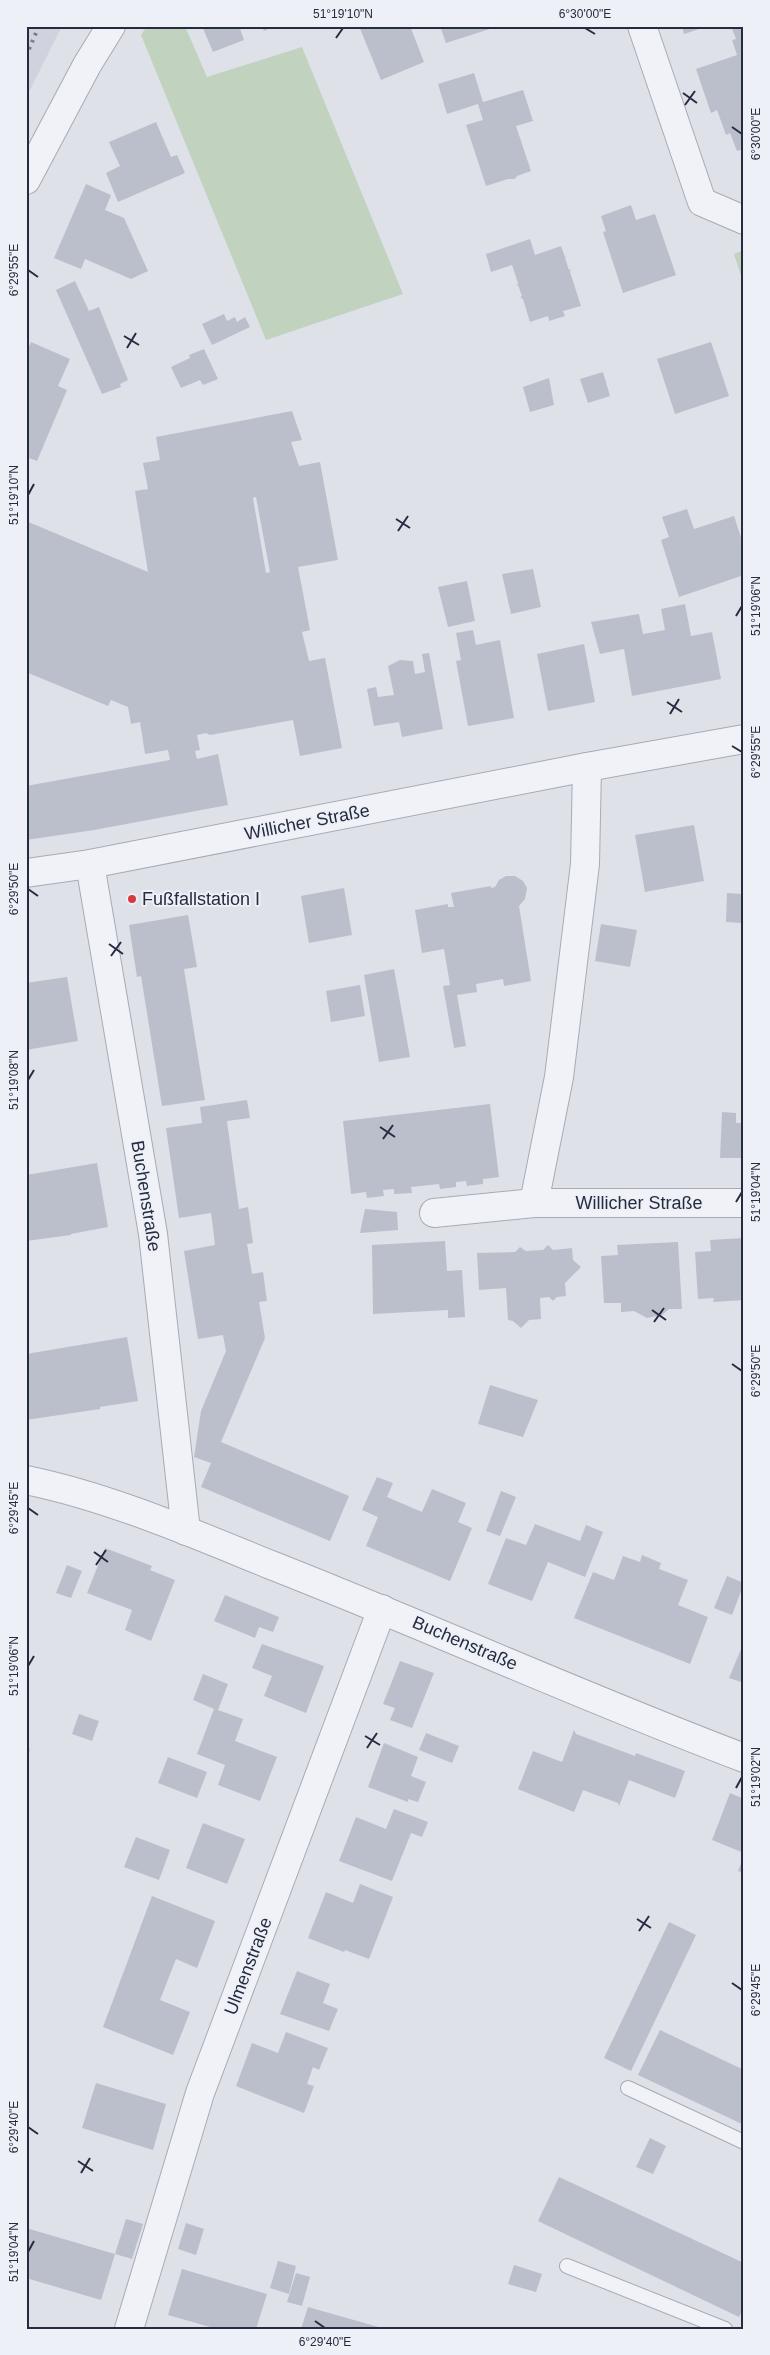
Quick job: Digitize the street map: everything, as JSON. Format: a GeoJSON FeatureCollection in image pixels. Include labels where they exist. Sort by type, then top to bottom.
{"type":"FeatureCollection","features":[{"type":"Feature","properties":{"kind":"street"},"geometry":{"type":"LineString","coordinates":[[26,180],[86,65],[111,26]]}},
{"type":"Feature","properties":{"kind":"street"},"geometry":{"type":"LineString","coordinates":[[642,26],[702,202],[744,220]]}},
{"type":"Feature","properties":{"kind":"street","name":"Willicher Straße"},"geometry":{"type":"LineString","coordinates":[[26,874],[90,864],[587,767],[744,739]]}},
{"type":"Feature","properties":{"kind":"street"},"geometry":{"type":"LineString","coordinates":[[534,1202],[559,1078],[585,864],[587,767]]}},
{"type":"Feature","properties":{"kind":"street","name":"Buchenstraße"},"geometry":{"type":"LineString","coordinates":[[90,864],[153,1234],[186,1531]]}},
{"type":"Feature","properties":{"kind":"street","name":"Willicher Straße"},"geometry":{"type":"LineString","coordinates":[[434,1213],[534,1202],[744,1203]]}},
{"type":"Feature","properties":{"kind":"street","name":"Buchenstraße"},"geometry":{"type":"LineString","coordinates":[[26,1480],[62,1487],[186,1531],[382,1609],[744,1758]]}},
{"type":"Feature","properties":{"kind":"street","name":"Ulmenstraße"},"geometry":{"type":"LineString","coordinates":[[129,2329],[200,2093],[382,1609]]}},
{"type":"Feature","properties":{"kind":"lane"},"geometry":{"type":"LineString","coordinates":[[628,2088],[744,2142]]}},
{"type":"Feature","properties":{"kind":"lane"},"geometry":{"type":"LineString","coordinates":[[568,2266],[725,2329]]}},
{"type":"Feature","properties":{"kind":"shaded area"},"geometry":{"type":"Polygon","coordinates":[[[26,26],[62,26],[26,98],[26,26]]]}},
{"type":"Feature","properties":{"kind":"green space"},"geometry":{"type":"Polygon","coordinates":[[[147,26],[185,26],[207,77],[302,47],[403,294],[266,340],[141,35],[147,26]]]}},
{"type":"Feature","properties":{"kind":"green space"},"geometry":{"type":"Polygon","coordinates":[[[744,250],[744,285],[734,254],[744,250]]]}},
{"type":"Feature","properties":{"kind":"building"},"geometry":{"type":"Polygon","coordinates":[[[202,26],[239,26],[244,40],[213,52],[202,26]]]}},
{"type":"Feature","properties":{"kind":"building"},"geometry":{"type":"Polygon","coordinates":[[[262,26],[274,26],[264,31],[262,26]]]}},
{"type":"Feature","properties":{"kind":"building"},"geometry":{"type":"Polygon","coordinates":[[[359,26],[410,26],[424,62],[381,80],[359,26]]]}},
{"type":"Feature","properties":{"kind":"building"},"geometry":{"type":"Polygon","coordinates":[[[440,26],[496,26],[496,27],[446,43],[440,26]]]}},
{"type":"Feature","properties":{"kind":"building"},"geometry":{"type":"Polygon","coordinates":[[[682,26],[705,26],[705,27],[684,34],[682,26]]]}},
{"type":"Feature","properties":{"kind":"building"},"geometry":{"type":"Polygon","coordinates":[[[731,26],[744,26],[744,149],[737,151],[730,133],[726,135],[717,110],[711,113],[696,69],[737,55],[732,40],[736,39],[731,26]]]}},
{"type":"Feature","properties":{"kind":"building"},"geometry":{"type":"Polygon","coordinates":[[[474,73],[483,102],[523,90],[533,121],[516,126],[531,171],[517,176],[515,179],[508,179],[486,186],[466,125],[483,120],[478,104],[447,114],[438,84],[474,73]]]}},
{"type":"Feature","properties":{"kind":"building"},"geometry":{"type":"Polygon","coordinates":[[[156,122],[171,157],[177,155],[185,173],[118,202],[106,173],[120,166],[109,142],[156,122]]]}},
{"type":"Feature","properties":{"kind":"building"},"geometry":{"type":"Polygon","coordinates":[[[86,184],[111,195],[105,210],[124,218],[148,271],[131,279],[85,259],[81,269],[54,258],[86,184]]]}},
{"type":"Feature","properties":{"kind":"building"},"geometry":{"type":"Polygon","coordinates":[[[631,205],[636,220],[655,214],[676,275],[623,293],[603,232],[606,231],[601,216],[631,205]]]}},
{"type":"Feature","properties":{"kind":"building"},"geometry":{"type":"Polygon","coordinates":[[[530,239],[535,255],[561,246],[565,257],[567,256],[565,258],[569,270],[571,269],[570,272],[581,306],[563,311],[565,316],[549,321],[548,316],[530,322],[523,299],[520,297],[522,296],[518,285],[516,286],[518,283],[512,265],[491,272],[486,254],[530,239]]]}},
{"type":"Feature","properties":{"kind":"building"},"geometry":{"type":"Polygon","coordinates":[[[75,281],[89,311],[99,307],[128,380],[120,384],[121,387],[102,394],[56,290],[75,281]]]}},
{"type":"Feature","properties":{"kind":"building"},"geometry":{"type":"Polygon","coordinates":[[[224,314],[227,321],[235,317],[237,322],[245,317],[250,327],[212,345],[202,324],[224,314]]]}},
{"type":"Feature","properties":{"kind":"building"},"geometry":{"type":"Polygon","coordinates":[[[31,342],[70,359],[58,386],[67,390],[37,461],[26,457],[26,353],[31,342]]]}},
{"type":"Feature","properties":{"kind":"building"},"geometry":{"type":"Polygon","coordinates":[[[711,342],[729,396],[675,414],[657,359],[711,342]]]}},
{"type":"Feature","properties":{"kind":"building"},"geometry":{"type":"Polygon","coordinates":[[[204,349],[218,379],[203,385],[200,380],[181,388],[171,367],[190,358],[189,355],[204,349]]]}},
{"type":"Feature","properties":{"kind":"building"},"geometry":{"type":"Polygon","coordinates":[[[603,372],[610,396],[588,403],[580,379],[603,372]]]}},
{"type":"Feature","properties":{"kind":"building"},"geometry":{"type":"Polygon","coordinates":[[[549,378],[554,405],[530,412],[523,387],[549,378]]]}},
{"type":"Feature","properties":{"kind":"building"},"geometry":{"type":"Polygon","coordinates":[[[292,411],[302,440],[291,442],[299,466],[320,462],[338,560],[298,567],[310,630],[302,632],[309,661],[325,658],[342,748],[300,756],[293,720],[210,735],[206,733],[197,735],[200,750],[195,751],[197,759],[218,754],[228,805],[94,830],[26,840],[26,786],[170,760],[168,750],[145,754],[140,722],[131,724],[128,707],[111,700],[108,706],[26,672],[26,521],[148,572],[135,491],[148,489],[143,463],[160,460],[156,437],[292,411]],[[256,497],[253,498],[266,573],[270,572],[256,497]]]}},
{"type":"Feature","properties":{"kind":"building"},"geometry":{"type":"Polygon","coordinates":[[[687,509],[694,529],[734,516],[744,547],[744,575],[679,597],[661,540],[669,537],[662,517],[687,509]]]}},
{"type":"Feature","properties":{"kind":"building"},"geometry":{"type":"Polygon","coordinates":[[[533,569],[541,607],[511,614],[502,574],[533,569]]]}},
{"type":"Feature","properties":{"kind":"building"},"geometry":{"type":"Polygon","coordinates":[[[467,581],[475,621],[448,627],[438,587],[467,581]]]}},
{"type":"Feature","properties":{"kind":"building"},"geometry":{"type":"Polygon","coordinates":[[[685,604],[691,636],[712,632],[721,679],[632,696],[624,649],[600,654],[591,622],[639,614],[643,634],[665,630],[661,609],[685,604]]]}},
{"type":"Feature","properties":{"kind":"building"},"geometry":{"type":"Polygon","coordinates":[[[473,630],[476,645],[500,640],[514,718],[468,726],[456,661],[461,660],[456,633],[473,630]]]}},
{"type":"Feature","properties":{"kind":"building"},"geometry":{"type":"Polygon","coordinates":[[[584,644],[595,702],[548,711],[537,654],[584,644]]]}},
{"type":"Feature","properties":{"kind":"building"},"geometry":{"type":"Polygon","coordinates":[[[429,653],[443,729],[402,737],[399,722],[374,726],[367,689],[376,687],[378,697],[394,695],[388,666],[400,660],[413,661],[415,674],[425,672],[422,654],[429,653]]]}},
{"type":"Feature","properties":{"kind":"building"},"geometry":{"type":"Polygon","coordinates":[[[694,825],[704,881],[645,892],[635,835],[694,825]]]}},
{"type":"Feature","properties":{"kind":"building"},"geometry":{"type":"Polygon","coordinates":[[[506,876],[515,876],[523,881],[527,888],[525,899],[519,906],[531,981],[504,986],[503,979],[476,984],[477,992],[457,995],[466,1046],[454,1048],[443,986],[450,985],[444,949],[422,953],[415,910],[448,904],[448,907],[454,907],[451,893],[491,886],[491,888],[495,887],[499,880],[506,876]]]}},
{"type":"Feature","properties":{"kind":"building"},"geometry":{"type":"Polygon","coordinates":[[[344,888],[352,935],[309,943],[301,896],[344,888]]]}},
{"type":"Feature","properties":{"kind":"building"},"geometry":{"type":"Polygon","coordinates":[[[727,893],[742,894],[742,923],[726,922],[727,893]]]}},
{"type":"Feature","properties":{"kind":"building"},"geometry":{"type":"Polygon","coordinates":[[[188,915],[197,967],[184,969],[205,1100],[162,1106],[141,976],[137,977],[129,925],[188,915]]]}},
{"type":"Feature","properties":{"kind":"building"},"geometry":{"type":"Polygon","coordinates":[[[601,924],[637,930],[630,967],[595,961],[601,924]]]}},
{"type":"Feature","properties":{"kind":"building"},"geometry":{"type":"Polygon","coordinates":[[[394,969],[410,1057],[379,1062],[364,975],[394,969]]]}},
{"type":"Feature","properties":{"kind":"building"},"geometry":{"type":"Polygon","coordinates":[[[67,977],[78,1041],[26,1050],[26,983],[67,977]]]}},
{"type":"Feature","properties":{"kind":"building"},"geometry":{"type":"Polygon","coordinates":[[[360,985],[365,1016],[331,1022],[326,991],[360,985]]]}},
{"type":"Feature","properties":{"kind":"building"},"geometry":{"type":"Polygon","coordinates":[[[247,1100],[250,1118],[227,1121],[239,1209],[248,1207],[253,1243],[247,1244],[252,1274],[263,1272],[267,1301],[259,1302],[265,1338],[221,1442],[349,1496],[330,1541],[201,1487],[211,1463],[194,1457],[201,1411],[226,1351],[223,1335],[198,1339],[184,1251],[215,1245],[211,1213],[179,1218],[166,1128],[202,1123],[200,1107],[247,1100]]]}},
{"type":"Feature","properties":{"kind":"building"},"geometry":{"type":"Polygon","coordinates":[[[490,1104],[499,1177],[483,1179],[483,1184],[467,1186],[466,1181],[456,1182],[456,1187],[440,1189],[439,1184],[411,1187],[412,1193],[394,1194],[394,1189],[383,1190],[384,1196],[367,1198],[366,1192],[351,1194],[343,1121],[490,1104]]]}},
{"type":"Feature","properties":{"kind":"building"},"geometry":{"type":"Polygon","coordinates":[[[722,1112],[736,1113],[736,1123],[744,1123],[744,1158],[720,1158],[722,1112]]]}},
{"type":"Feature","properties":{"kind":"building"},"geometry":{"type":"Polygon","coordinates":[[[97,1163],[108,1227],[71,1235],[26,1241],[26,1175],[97,1163]]]}},
{"type":"Feature","properties":{"kind":"building"},"geometry":{"type":"Polygon","coordinates":[[[365,1209],[397,1212],[398,1230],[360,1233],[365,1209]]]}},
{"type":"Feature","properties":{"kind":"building"},"geometry":{"type":"Polygon","coordinates":[[[744,1238],[744,1300],[713,1302],[714,1298],[698,1299],[695,1252],[711,1251],[710,1240],[744,1238]]]}},
{"type":"Feature","properties":{"kind":"building"},"geometry":{"type":"Polygon","coordinates":[[[445,1241],[447,1271],[462,1270],[465,1317],[448,1318],[448,1310],[373,1314],[372,1245],[445,1241]]]}},
{"type":"Feature","properties":{"kind":"building"},"geometry":{"type":"Polygon","coordinates":[[[678,1242],[682,1309],[669,1309],[662,1315],[647,1318],[634,1311],[621,1312],[621,1303],[604,1303],[601,1256],[618,1255],[617,1245],[678,1242]]]}},
{"type":"Feature","properties":{"kind":"building"},"geometry":{"type":"Polygon","coordinates":[[[548,1245],[553,1250],[572,1248],[573,1260],[581,1267],[565,1283],[566,1296],[557,1297],[553,1301],[549,1297],[540,1298],[541,1319],[529,1320],[521,1328],[513,1321],[508,1320],[506,1288],[479,1290],[477,1253],[515,1252],[520,1247],[526,1251],[543,1250],[548,1245]]]}},
{"type":"Feature","properties":{"kind":"building"},"geometry":{"type":"Polygon","coordinates":[[[127,1337],[138,1401],[100,1407],[100,1409],[26,1420],[26,1354],[127,1337]]]}},
{"type":"Feature","properties":{"kind":"building"},"geometry":{"type":"Polygon","coordinates":[[[490,1385],[538,1400],[523,1437],[478,1424],[490,1385]]]}},
{"type":"Feature","properties":{"kind":"building"},"geometry":{"type":"Polygon","coordinates":[[[377,1477],[393,1483],[387,1497],[422,1512],[432,1489],[466,1503],[458,1522],[472,1528],[450,1581],[366,1546],[378,1517],[362,1510],[377,1477]]]}},
{"type":"Feature","properties":{"kind":"building"},"geometry":{"type":"Polygon","coordinates":[[[501,1491],[516,1497],[500,1536],[486,1531],[501,1491]]]}},
{"type":"Feature","properties":{"kind":"building"},"geometry":{"type":"Polygon","coordinates":[[[535,1524],[580,1541],[586,1525],[603,1532],[585,1577],[548,1562],[532,1601],[488,1584],[506,1538],[526,1545],[535,1524]]]}},
{"type":"Feature","properties":{"kind":"building"},"geometry":{"type":"Polygon","coordinates":[[[105,1548],[152,1566],[150,1570],[175,1580],[151,1641],[125,1630],[132,1610],[87,1593],[105,1548]]]}},
{"type":"Feature","properties":{"kind":"building"},"geometry":{"type":"Polygon","coordinates":[[[642,1555],[661,1563],[659,1569],[688,1580],[678,1605],[708,1617],[690,1664],[574,1618],[593,1572],[614,1580],[623,1556],[640,1562],[642,1555]]]}},
{"type":"Feature","properties":{"kind":"building"},"geometry":{"type":"Polygon","coordinates":[[[67,1565],[82,1571],[71,1598],[56,1593],[67,1565]]]}},
{"type":"Feature","properties":{"kind":"building"},"geometry":{"type":"Polygon","coordinates":[[[727,1576],[744,1583],[732,1615],[714,1608],[727,1576]]]}},
{"type":"Feature","properties":{"kind":"building"},"geometry":{"type":"Polygon","coordinates":[[[225,1595],[279,1617],[273,1632],[259,1627],[255,1638],[214,1621],[225,1595]]]}},
{"type":"Feature","properties":{"kind":"building"},"geometry":{"type":"Polygon","coordinates":[[[744,1642],[744,1683],[729,1678],[744,1642]]]}},
{"type":"Feature","properties":{"kind":"building"},"geometry":{"type":"Polygon","coordinates":[[[262,1644],[324,1666],[306,1713],[264,1696],[272,1676],[252,1668],[262,1644]]]}},
{"type":"Feature","properties":{"kind":"building"},"geometry":{"type":"Polygon","coordinates":[[[400,1661],[434,1673],[412,1728],[390,1720],[395,1708],[383,1704],[400,1661]]]}},
{"type":"Feature","properties":{"kind":"building"},"geometry":{"type":"Polygon","coordinates":[[[203,1674],[228,1684],[218,1710],[243,1719],[235,1741],[277,1757],[260,1801],[218,1785],[225,1765],[197,1754],[214,1709],[193,1700],[203,1674]]]}},
{"type":"Feature","properties":{"kind":"building"},"geometry":{"type":"Polygon","coordinates":[[[79,1714],[99,1721],[92,1741],[72,1734],[79,1714]]]}},
{"type":"Feature","properties":{"kind":"building"},"geometry":{"type":"Polygon","coordinates":[[[574,1730],[576,1734],[635,1756],[636,1753],[685,1771],[675,1798],[629,1780],[619,1806],[618,1803],[583,1790],[574,1812],[518,1789],[533,1751],[562,1762],[574,1730]]]}},
{"type":"Feature","properties":{"kind":"building"},"geometry":{"type":"Polygon","coordinates":[[[426,1733],[459,1746],[452,1763],[419,1750],[426,1733]]]}},
{"type":"Feature","properties":{"kind":"building"},"geometry":{"type":"Polygon","coordinates":[[[384,1743],[418,1757],[411,1776],[426,1782],[418,1802],[408,1799],[408,1802],[368,1787],[384,1743]]]}},
{"type":"Feature","properties":{"kind":"building"},"geometry":{"type":"Polygon","coordinates":[[[26,1747],[30,1749],[27,1760],[26,1760],[26,1747]]]}},
{"type":"Feature","properties":{"kind":"building"},"geometry":{"type":"Polygon","coordinates":[[[168,1757],[207,1772],[197,1798],[158,1783],[168,1757]]]}},
{"type":"Feature","properties":{"kind":"building"},"geometry":{"type":"Polygon","coordinates":[[[730,1793],[744,1799],[744,1853],[712,1840],[730,1793]]]}},
{"type":"Feature","properties":{"kind":"building"},"geometry":{"type":"Polygon","coordinates":[[[394,1809],[428,1822],[422,1837],[411,1833],[392,1881],[339,1861],[356,1817],[386,1829],[394,1809]]]}},
{"type":"Feature","properties":{"kind":"building"},"geometry":{"type":"Polygon","coordinates":[[[203,1823],[245,1839],[227,1884],[186,1868],[203,1823]]]}},
{"type":"Feature","properties":{"kind":"building"},"geometry":{"type":"Polygon","coordinates":[[[136,1837],[170,1850],[159,1880],[124,1867],[136,1837]]]}},
{"type":"Feature","properties":{"kind":"building"},"geometry":{"type":"Polygon","coordinates":[[[744,1856],[744,1873],[738,1871],[744,1856]]]}},
{"type":"Feature","properties":{"kind":"building"},"geometry":{"type":"Polygon","coordinates":[[[360,1884],[393,1897],[369,1959],[345,1950],[344,1952],[308,1938],[326,1892],[353,1903],[360,1884]]]}},
{"type":"Feature","properties":{"kind":"building"},"geometry":{"type":"Polygon","coordinates":[[[152,1896],[215,1921],[197,1968],[176,1959],[160,2000],[190,2012],[173,2055],[103,2027],[152,1896]]]}},
{"type":"Feature","properties":{"kind":"building"},"geometry":{"type":"Polygon","coordinates":[[[669,1922],[696,1935],[631,2071],[604,2058],[669,1922]]]}},
{"type":"Feature","properties":{"kind":"building"},"geometry":{"type":"Polygon","coordinates":[[[297,1971],[330,1984],[323,2003],[338,2009],[329,2031],[280,2014],[297,1971]]]}},
{"type":"Feature","properties":{"kind":"building"},"geometry":{"type":"Polygon","coordinates":[[[660,2030],[744,2070],[744,2125],[638,2075],[660,2030]]]}},
{"type":"Feature","properties":{"kind":"building"},"geometry":{"type":"Polygon","coordinates":[[[286,2032],[328,2048],[319,2070],[313,2067],[307,2084],[314,2086],[304,2113],[236,2086],[252,2043],[278,2053],[286,2032]]]}},
{"type":"Feature","properties":{"kind":"building"},"geometry":{"type":"Polygon","coordinates":[[[96,2083],[166,2104],[153,2150],[82,2128],[96,2083]]]}},
{"type":"Feature","properties":{"kind":"building"},"geometry":{"type":"Polygon","coordinates":[[[650,2138],[666,2146],[653,2174],[636,2167],[650,2138]]]}},
{"type":"Feature","properties":{"kind":"building"},"geometry":{"type":"Polygon","coordinates":[[[559,2177],[744,2263],[744,2307],[739,2317],[538,2221],[559,2177]]]}},
{"type":"Feature","properties":{"kind":"building"},"geometry":{"type":"Polygon","coordinates":[[[126,2219],[143,2224],[132,2259],[115,2254],[126,2219]]]}},
{"type":"Feature","properties":{"kind":"building"},"geometry":{"type":"Polygon","coordinates":[[[186,2223],[204,2229],[196,2255],[178,2249],[186,2223]]]}},
{"type":"Feature","properties":{"kind":"building"},"geometry":{"type":"Polygon","coordinates":[[[26,2228],[115,2254],[101,2300],[26,2278],[26,2228]]]}},
{"type":"Feature","properties":{"kind":"building"},"geometry":{"type":"Polygon","coordinates":[[[278,2261],[296,2266],[289,2294],[270,2288],[278,2261]]]}},
{"type":"Feature","properties":{"kind":"building"},"geometry":{"type":"Polygon","coordinates":[[[514,2265],[542,2274],[536,2292],[508,2284],[514,2265]]]}},
{"type":"Feature","properties":{"kind":"building"},"geometry":{"type":"Polygon","coordinates":[[[182,2269],[267,2294],[256,2329],[217,2329],[168,2315],[182,2269]]]}},
{"type":"Feature","properties":{"kind":"building"},"geometry":{"type":"Polygon","coordinates":[[[296,2273],[310,2277],[302,2306],[287,2302],[296,2273]]]}},
{"type":"Feature","properties":{"kind":"building"},"geometry":{"type":"Polygon","coordinates":[[[308,2307],[382,2328],[382,2329],[301,2329],[308,2307]]]}},
{"type":"Feature","properties":{"kind":"railway"},"geometry":{"type":"LineString","coordinates":[[26,56],[39,26]]}},
{"type":"Feature","properties":{"kind":"place","name":"Fußfallstation I"},"geometry":{"type":"Point","coordinates":[132,899]}}]}
